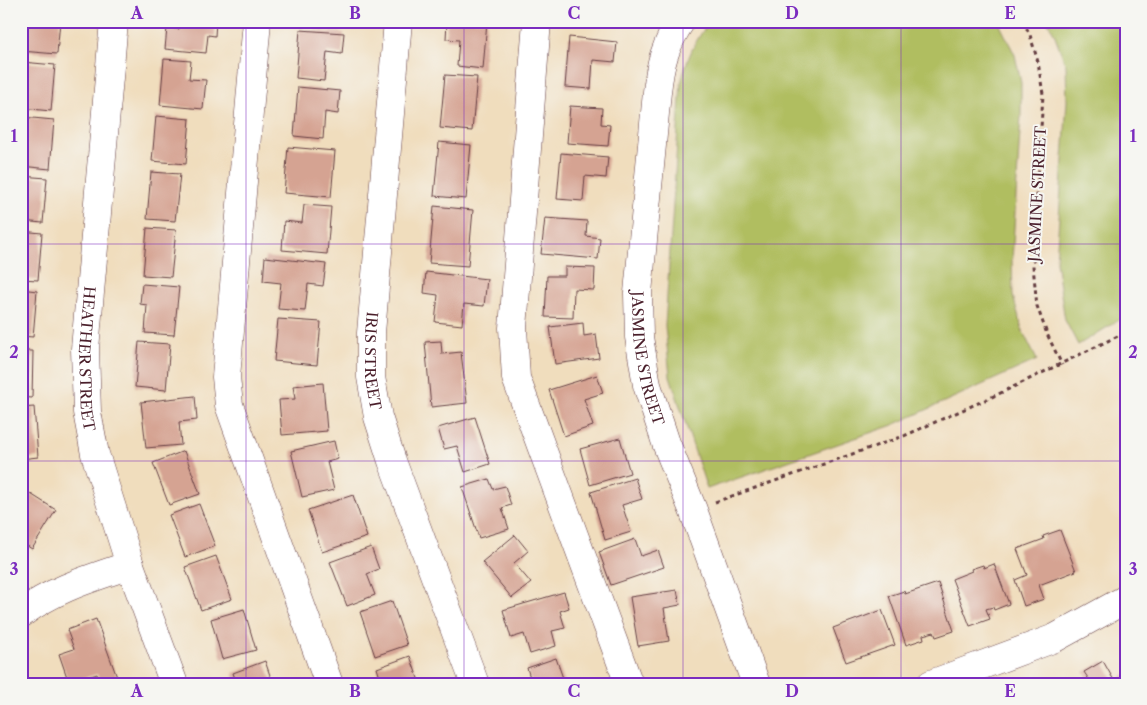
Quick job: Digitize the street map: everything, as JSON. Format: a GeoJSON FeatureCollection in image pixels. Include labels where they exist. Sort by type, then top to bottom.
{"type":"FeatureCollection","features":[{"type":"Feature","properties":{"kind":"street","name":"HEATHER STREET"},"geometry":{"type":"LineString","coordinates":[[114,21],[86,349],[87,412],[95,454],[130,565],[174,684]]}},
{"type":"Feature","properties":{"kind":"street"},"geometry":{"type":"LineString","coordinates":[[257,21],[226,377],[229,405],[328,684]]}},
{"type":"Feature","properties":{"kind":"street","name":"IRIS STREET"},"geometry":{"type":"LineString","coordinates":[[398,21],[371,333],[371,376],[378,417],[392,461],[475,684]]}},
{"type":"Feature","properties":{"kind":"street"},"geometry":{"type":"LineString","coordinates":[[537,21],[513,328],[516,378],[628,684]]}},
{"type":"Feature","properties":{"kind":"street","name":"JASMINE STREET"},"geometry":{"type":"LineString","coordinates":[[681,21],[670,38],[660,64],[638,292],[638,337],[647,384],[666,443],[693,510],[756,684]]}},
{"type":"Feature","properties":{"kind":"street"},"geometry":{"type":"LineString","coordinates":[[21,614],[51,594],[130,565]]}},
{"type":"Feature","properties":{"kind":"street"},"geometry":{"type":"LineString","coordinates":[[930,684],[1055,638],[1126,599]]}},
{"type":"Feature","properties":{"kind":"path","name":"JASMINE STREET"},"geometry":{"type":"LineString","coordinates":[[1023,21],[1030,35],[1038,62],[1043,94],[1033,266],[1037,306],[1046,334],[1062,365]]}},
{"type":"Feature","properties":{"kind":"path"},"geometry":{"type":"LineString","coordinates":[[693,510],[904,436],[1062,365],[1126,332]]}},
{"type":"Feature","properties":{"kind":"green space"},"geometry":{"type":"Polygon","coordinates":[[[711,21],[998,21],[1015,55],[1021,83],[1021,115],[1012,261],[1013,296],[1023,332],[1037,360],[893,425],[707,489],[670,376],[665,326],[681,83],[692,50],[700,35],[711,21]]]}},
{"type":"Feature","properties":{"kind":"green space"},"geometry":{"type":"Polygon","coordinates":[[[1047,21],[1126,21],[1126,316],[1078,345],[1065,320],[1056,261],[1067,101],[1066,66],[1054,33],[1047,21]]]}},
{"type":"Feature","properties":{"kind":"building"},"geometry":{"type":"Polygon","coordinates":[[[23,21],[60,21],[57,54],[21,51],[23,21]]]}},
{"type":"Feature","properties":{"kind":"building"},"geometry":{"type":"Polygon","coordinates":[[[180,21],[216,21],[215,36],[208,35],[206,53],[165,49],[167,28],[179,29],[180,21]]]}},
{"type":"Feature","properties":{"kind":"building"},"geometry":{"type":"Polygon","coordinates":[[[447,21],[487,21],[483,69],[457,66],[459,40],[446,39],[447,21]]]}},
{"type":"Feature","properties":{"kind":"building"},"geometry":{"type":"Polygon","coordinates":[[[300,30],[344,33],[342,54],[327,52],[324,81],[296,78],[300,30]]]}},
{"type":"Feature","properties":{"kind":"building"},"geometry":{"type":"Polygon","coordinates":[[[569,37],[617,42],[615,62],[593,60],[591,89],[565,87],[569,37]]]}},
{"type":"Feature","properties":{"kind":"building"},"geometry":{"type":"Polygon","coordinates":[[[164,59],[191,61],[189,79],[206,80],[203,109],[160,105],[164,59]]]}},
{"type":"Feature","properties":{"kind":"building"},"geometry":{"type":"Polygon","coordinates":[[[22,62],[55,65],[51,111],[21,108],[22,62]]]}},
{"type":"Feature","properties":{"kind":"building"},"geometry":{"type":"Polygon","coordinates":[[[445,75],[477,77],[472,131],[440,128],[445,75]]]}},
{"type":"Feature","properties":{"kind":"building"},"geometry":{"type":"Polygon","coordinates":[[[298,87],[340,91],[338,114],[325,112],[323,139],[294,136],[298,87]]]}},
{"type":"Feature","properties":{"kind":"building"},"geometry":{"type":"Polygon","coordinates":[[[570,106],[602,108],[601,124],[610,125],[608,146],[567,143],[570,106]]]}},
{"type":"Feature","properties":{"kind":"building"},"geometry":{"type":"Polygon","coordinates":[[[156,116],[190,119],[186,164],[152,161],[156,116]]]}},
{"type":"Feature","properties":{"kind":"building"},"geometry":{"type":"Polygon","coordinates":[[[22,117],[54,120],[50,169],[21,166],[22,117]]]}},
{"type":"Feature","properties":{"kind":"building"},"geometry":{"type":"Polygon","coordinates":[[[439,142],[471,145],[466,199],[434,196],[439,142]]]}},
{"type":"Feature","properties":{"kind":"building"},"geometry":{"type":"Polygon","coordinates":[[[288,147],[335,151],[331,197],[284,193],[288,147]]]}},
{"type":"Feature","properties":{"kind":"building"},"geometry":{"type":"Polygon","coordinates":[[[561,153],[608,157],[606,178],[585,176],[583,201],[557,199],[561,153]]]}},
{"type":"Feature","properties":{"kind":"building"},"geometry":{"type":"Polygon","coordinates":[[[151,172],[180,174],[175,221],[147,219],[151,172]]]}},
{"type":"Feature","properties":{"kind":"building"},"geometry":{"type":"Polygon","coordinates":[[[21,176],[47,178],[43,223],[21,221],[21,176]]]}},
{"type":"Feature","properties":{"kind":"building"},"geometry":{"type":"Polygon","coordinates":[[[304,205],[331,207],[327,254],[282,250],[284,221],[302,223],[304,205]]]}},
{"type":"Feature","properties":{"kind":"building"},"geometry":{"type":"Polygon","coordinates":[[[434,206],[473,210],[468,266],[429,263],[434,206]]]}},
{"type":"Feature","properties":{"kind":"building"},"geometry":{"type":"Polygon","coordinates":[[[545,218],[587,221],[586,236],[600,238],[598,259],[541,254],[545,218]]]}},
{"type":"Feature","properties":{"kind":"building"},"geometry":{"type":"Polygon","coordinates":[[[147,228],[176,230],[171,277],[143,275],[147,228]]]}},
{"type":"Feature","properties":{"kind":"building"},"geometry":{"type":"Polygon","coordinates":[[[21,231],[42,233],[38,280],[21,279],[21,231]]]}},
{"type":"Feature","properties":{"kind":"building"},"geometry":{"type":"Polygon","coordinates":[[[265,257],[326,264],[323,286],[308,284],[305,311],[278,309],[281,283],[263,281],[265,257]]]}},
{"type":"Feature","properties":{"kind":"building"},"geometry":{"type":"Polygon","coordinates":[[[565,267],[595,268],[594,290],[574,289],[573,318],[545,317],[547,276],[565,276],[565,267]]]}},
{"type":"Feature","properties":{"kind":"building"},"geometry":{"type":"Polygon","coordinates":[[[426,272],[487,279],[484,306],[464,304],[462,325],[435,322],[438,295],[424,293],[426,272]]]}},
{"type":"Feature","properties":{"kind":"building"},"geometry":{"type":"Polygon","coordinates":[[[142,284],[179,287],[174,335],[145,333],[147,305],[140,304],[142,284]]]}},
{"type":"Feature","properties":{"kind":"building"},"geometry":{"type":"Polygon","coordinates":[[[21,289],[37,291],[33,337],[21,336],[21,289]]]}},
{"type":"Feature","properties":{"kind":"building"},"geometry":{"type":"Polygon","coordinates":[[[278,319],[321,322],[317,365],[274,361],[278,319]]]}},
{"type":"Feature","properties":{"kind":"building"},"geometry":{"type":"Polygon","coordinates":[[[583,323],[584,336],[596,334],[599,358],[555,364],[550,327],[583,323]]]}},
{"type":"Feature","properties":{"kind":"building"},"geometry":{"type":"Polygon","coordinates":[[[441,341],[442,354],[461,352],[467,403],[431,407],[425,342],[441,341]]]}},
{"type":"Feature","properties":{"kind":"building"},"geometry":{"type":"Polygon","coordinates":[[[139,342],[170,344],[166,390],[135,387],[139,342]]]}},
{"type":"Feature","properties":{"kind":"building"},"geometry":{"type":"Polygon","coordinates":[[[21,351],[33,351],[32,398],[21,397],[21,351]]]}},
{"type":"Feature","properties":{"kind":"building"},"geometry":{"type":"Polygon","coordinates":[[[597,375],[603,393],[584,399],[593,426],[564,436],[549,390],[597,375]]]}},
{"type":"Feature","properties":{"kind":"building"},"geometry":{"type":"Polygon","coordinates":[[[323,383],[327,431],[282,435],[279,400],[295,399],[293,386],[323,383]]]}},
{"type":"Feature","properties":{"kind":"building"},"geometry":{"type":"Polygon","coordinates":[[[195,396],[197,420],[179,422],[181,445],[146,448],[141,402],[195,396]]]}},
{"type":"Feature","properties":{"kind":"building"},"geometry":{"type":"Polygon","coordinates":[[[34,407],[38,457],[21,459],[21,408],[34,407]]]}},
{"type":"Feature","properties":{"kind":"building"},"geometry":{"type":"Polygon","coordinates":[[[475,417],[490,464],[465,472],[457,446],[444,449],[438,428],[475,417]]]}},
{"type":"Feature","properties":{"kind":"building"},"geometry":{"type":"Polygon","coordinates":[[[620,438],[630,473],[590,485],[580,449],[620,438]]]}},
{"type":"Feature","properties":{"kind":"building"},"geometry":{"type":"Polygon","coordinates":[[[334,441],[338,459],[327,462],[334,490],[302,497],[291,451],[334,441]]]}},
{"type":"Feature","properties":{"kind":"building"},"geometry":{"type":"Polygon","coordinates":[[[184,451],[200,494],[169,505],[153,463],[184,451]]]}},
{"type":"Feature","properties":{"kind":"building"},"geometry":{"type":"Polygon","coordinates":[[[635,478],[642,499],[622,505],[631,532],[605,540],[591,492],[635,478]]]}},
{"type":"Feature","properties":{"kind":"building"},"geometry":{"type":"Polygon","coordinates":[[[489,479],[493,489],[505,486],[511,505],[502,508],[509,529],[479,538],[462,487],[489,479]]]}},
{"type":"Feature","properties":{"kind":"building"},"geometry":{"type":"Polygon","coordinates":[[[26,491],[56,510],[32,549],[21,542],[21,499],[26,491]]]}},
{"type":"Feature","properties":{"kind":"building"},"geometry":{"type":"Polygon","coordinates":[[[353,495],[367,537],[322,552],[308,510],[353,495]]]}},
{"type":"Feature","properties":{"kind":"building"},"geometry":{"type":"Polygon","coordinates":[[[199,504],[215,546],[185,557],[169,515],[199,504]]]}},
{"type":"Feature","properties":{"kind":"building"},"geometry":{"type":"Polygon","coordinates":[[[1060,530],[1076,571],[1039,585],[1044,599],[1024,606],[1015,580],[1027,575],[1017,549],[1044,539],[1043,536],[1060,530]]]}},
{"type":"Feature","properties":{"kind":"building"},"geometry":{"type":"Polygon","coordinates":[[[515,535],[528,551],[514,563],[531,583],[512,598],[482,562],[515,535]]]}},
{"type":"Feature","properties":{"kind":"building"},"geometry":{"type":"Polygon","coordinates":[[[635,539],[641,556],[658,550],[664,567],[611,585],[599,552],[635,539]]]}},
{"type":"Feature","properties":{"kind":"building"},"geometry":{"type":"Polygon","coordinates":[[[371,547],[379,569],[367,574],[375,595],[347,606],[330,562],[371,547]]]}},
{"type":"Feature","properties":{"kind":"building"},"geometry":{"type":"Polygon","coordinates":[[[216,556],[232,599],[201,610],[185,567],[216,556]]]}},
{"type":"Feature","properties":{"kind":"building"},"geometry":{"type":"Polygon","coordinates":[[[994,564],[1009,604],[994,610],[993,607],[986,609],[990,619],[970,626],[952,579],[972,571],[971,569],[983,565],[984,568],[994,564]]]}},
{"type":"Feature","properties":{"kind":"building"},"geometry":{"type":"Polygon","coordinates":[[[938,583],[954,631],[936,637],[934,632],[923,635],[924,639],[906,645],[889,596],[904,591],[905,594],[938,583]]]}},
{"type":"Feature","properties":{"kind":"building"},"geometry":{"type":"Polygon","coordinates":[[[677,590],[680,605],[664,608],[669,641],[638,646],[630,597],[677,590]]]}},
{"type":"Feature","properties":{"kind":"building"},"geometry":{"type":"Polygon","coordinates":[[[564,592],[569,608],[560,611],[565,628],[552,631],[556,646],[530,654],[524,634],[511,638],[503,610],[564,592]]]}},
{"type":"Feature","properties":{"kind":"building"},"geometry":{"type":"Polygon","coordinates":[[[392,601],[407,645],[375,656],[360,612],[392,601]]]}},
{"type":"Feature","properties":{"kind":"building"},"geometry":{"type":"Polygon","coordinates":[[[244,609],[256,650],[222,659],[211,619],[244,609]]]}},
{"type":"Feature","properties":{"kind":"building"},"geometry":{"type":"Polygon","coordinates":[[[882,610],[895,645],[846,662],[833,628],[882,610]]]}},
{"type":"Feature","properties":{"kind":"building"},"geometry":{"type":"Polygon","coordinates":[[[96,619],[118,680],[100,684],[97,674],[69,683],[59,654],[74,649],[67,630],[96,619]]]}},
{"type":"Feature","properties":{"kind":"building"},"geometry":{"type":"Polygon","coordinates":[[[410,656],[420,684],[382,684],[377,668],[410,656]]]}},
{"type":"Feature","properties":{"kind":"building"},"geometry":{"type":"Polygon","coordinates":[[[556,658],[565,684],[532,684],[527,668],[556,658]]]}},
{"type":"Feature","properties":{"kind":"building"},"geometry":{"type":"Polygon","coordinates":[[[265,661],[273,684],[237,684],[233,673],[265,661]]]}},
{"type":"Feature","properties":{"kind":"building"},"geometry":{"type":"Polygon","coordinates":[[[1103,661],[1116,684],[1085,684],[1090,681],[1084,672],[1103,661]]]}},
{"type":"Feature","properties":{"kind":"building"},"geometry":{"type":"Polygon","coordinates":[[[1126,674],[1126,684],[1125,684],[1121,677],[1126,674]]]}}]}
